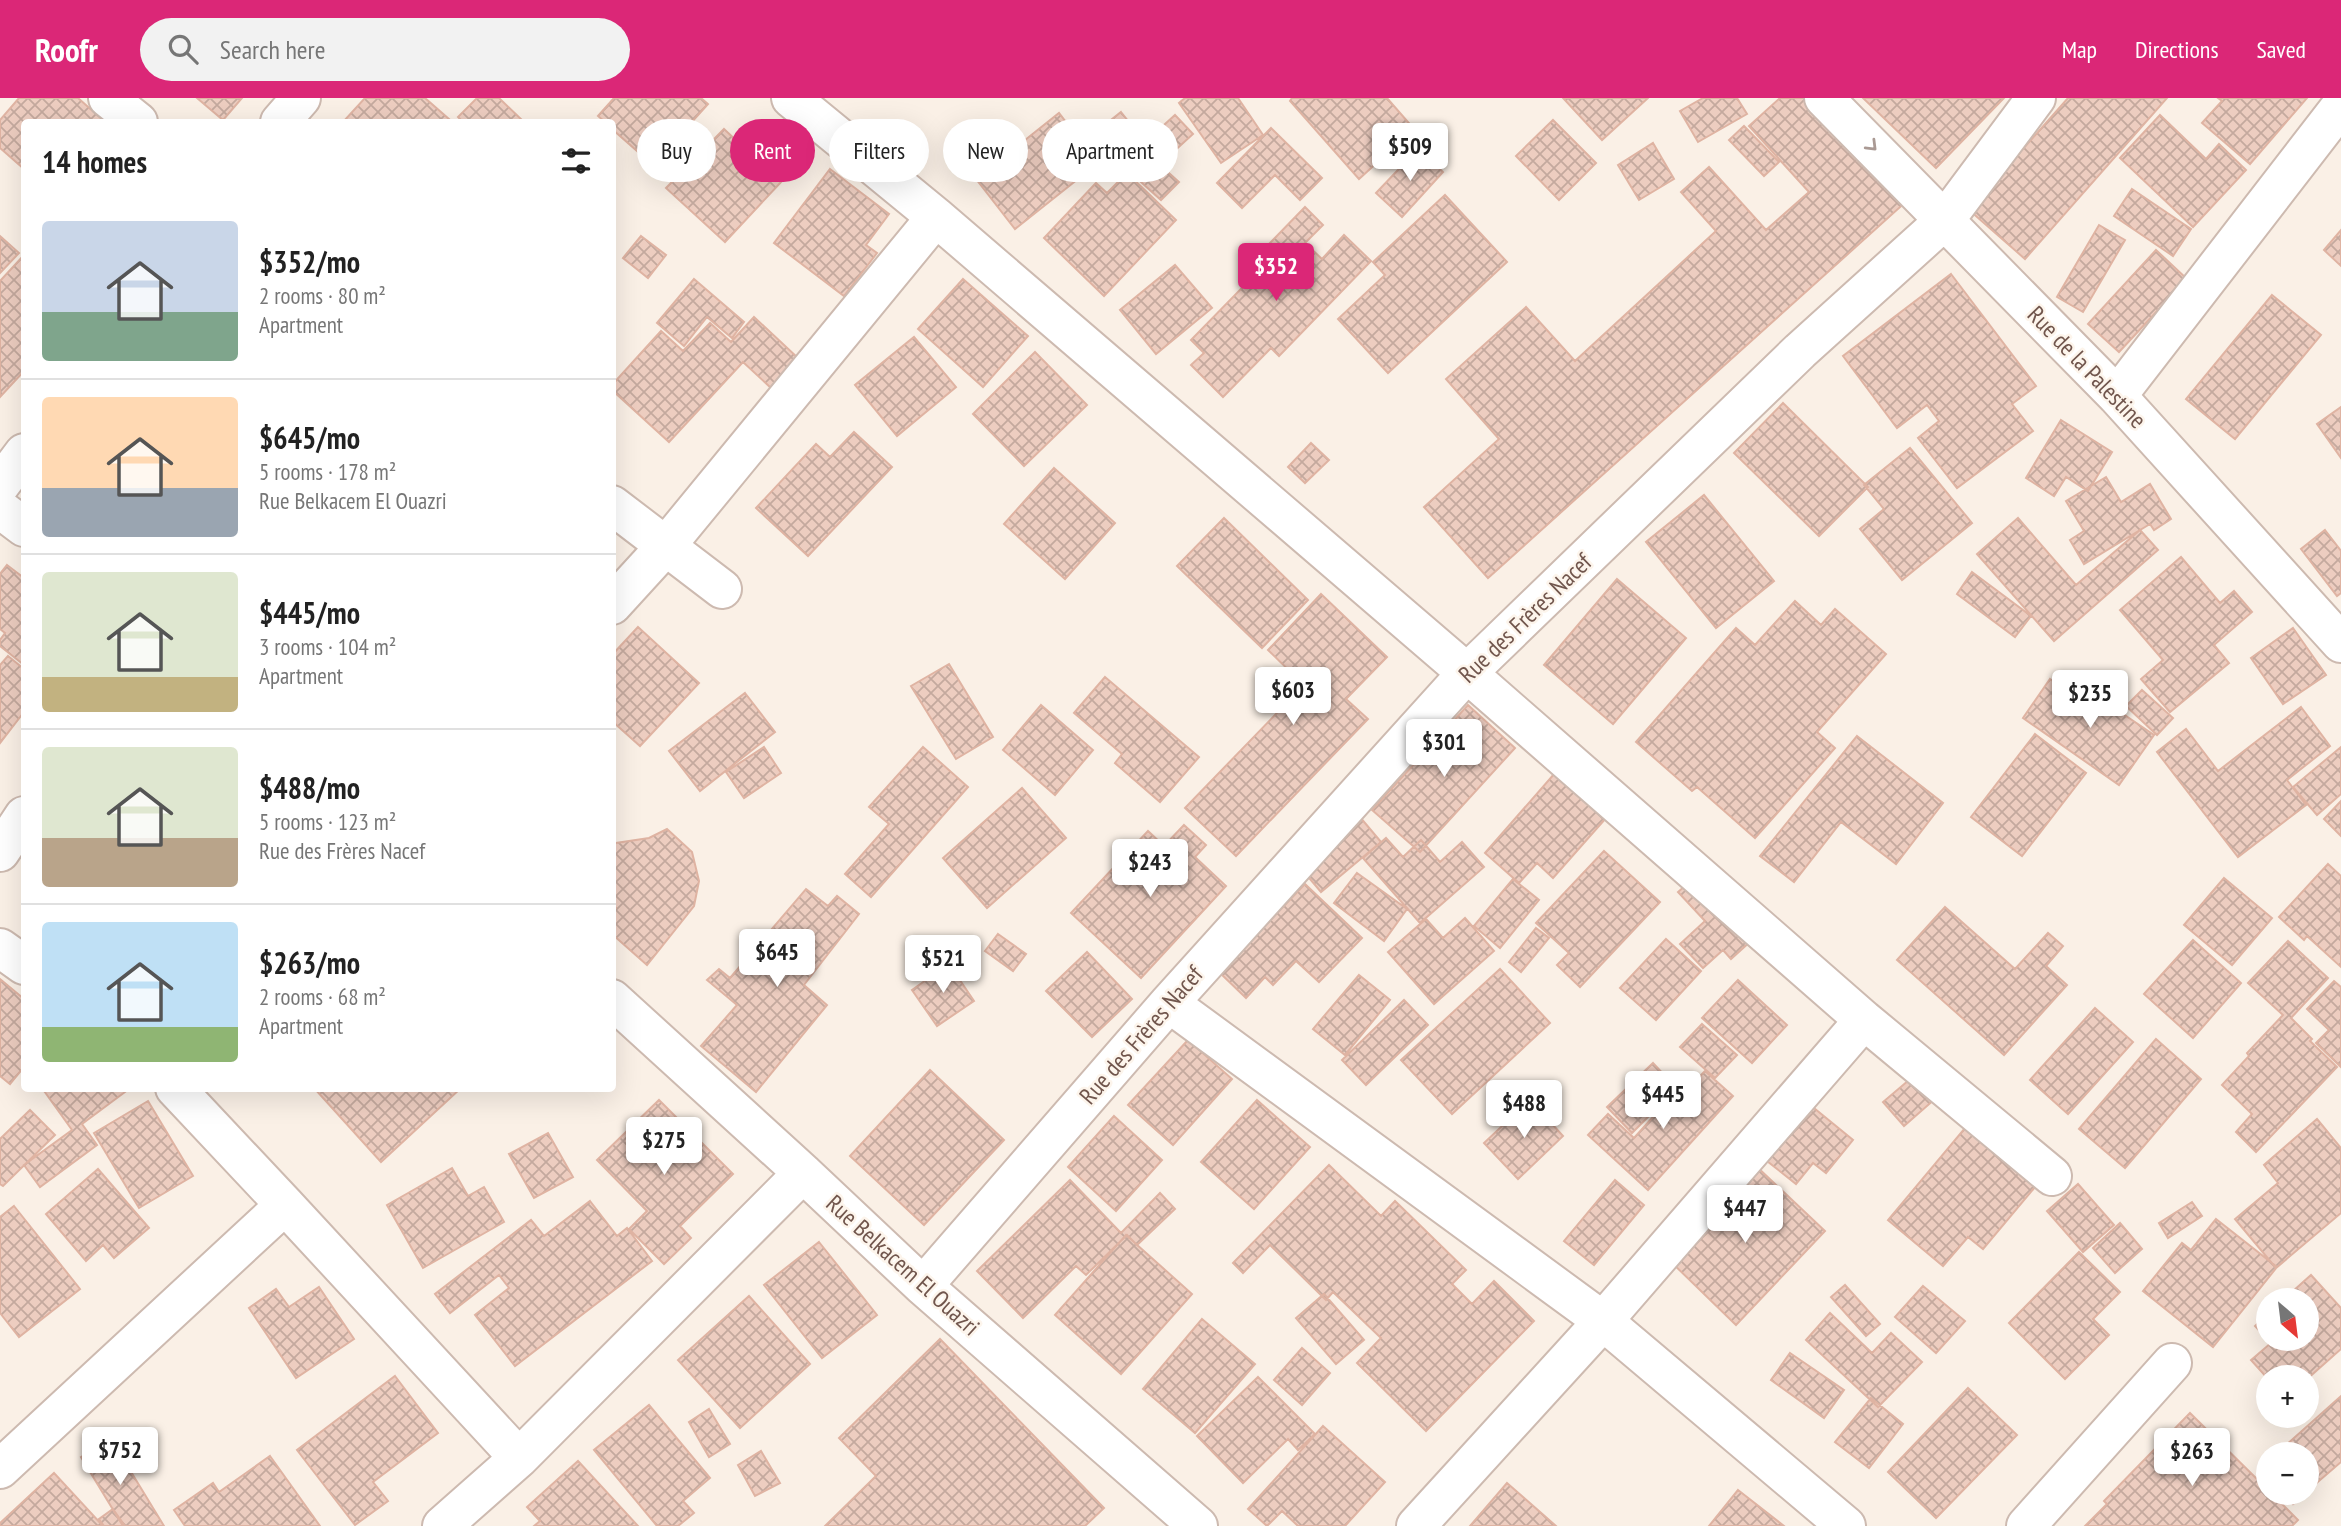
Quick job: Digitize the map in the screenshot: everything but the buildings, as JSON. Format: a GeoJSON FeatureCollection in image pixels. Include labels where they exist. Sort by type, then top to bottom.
{"type":"FeatureCollection","features":[{"type":"Feature","properties":{"kind":"street"},"geometry":{"type":"LineString","coordinates":[[108,98],[134,119]]}},
{"type":"Feature","properties":{"kind":"street"},"geometry":{"type":"LineString","coordinates":[[283,119],[301,98]]}},
{"type":"Feature","properties":{"kind":"street"},"geometry":{"type":"LineString","coordinates":[[791,98],[936,218],[1467,673],[1864,1020],[2052,1176]]}},
{"type":"Feature","properties":{"kind":"street","name":"Rue de la Palestine"},"geometry":{"type":"LineString","coordinates":[[1824,98],[2117,396],[2341,643]]}},
{"type":"Feature","properties":{"kind":"street","name":"Rue des Frères Nacef"},"geometry":{"type":"LineString","coordinates":[[923,1286],[1169,1003],[1467,673],[1800,351],[1945,220],[2036,98]]}},
{"type":"Feature","properties":{"kind":"street"},"geometry":{"type":"LineString","coordinates":[[2117,396],[2341,106]]}},
{"type":"Feature","properties":{"kind":"street"},"geometry":{"type":"LineString","coordinates":[[616,601],[665,547],[936,218]]}},
{"type":"Feature","properties":{"kind":"street"},"geometry":{"type":"LineString","coordinates":[[0,485],[21,457]]}},
{"type":"Feature","properties":{"kind":"street"},"geometry":{"type":"LineString","coordinates":[[616,508],[722,589]]}},
{"type":"Feature","properties":{"kind":"street"},"geometry":{"type":"LineString","coordinates":[[0,509],[21,525]]}},
{"type":"Feature","properties":{"kind":"street"},"geometry":{"type":"LineString","coordinates":[[0,852],[21,820]]}},
{"type":"Feature","properties":{"kind":"street"},"geometry":{"type":"LineString","coordinates":[[0,948],[21,963]]}},
{"type":"Feature","properties":{"kind":"street","name":"Rue Belkacem El Ouazri"},"geometry":{"type":"LineString","coordinates":[[616,1003],[803,1172],[923,1286],[1198,1526]]}},
{"type":"Feature","properties":{"kind":"street"},"geometry":{"type":"LineString","coordinates":[[1169,1003],[1603,1321],[1846,1526]]}},
{"type":"Feature","properties":{"kind":"street"},"geometry":{"type":"LineString","coordinates":[[1416,1526],[1603,1321],[1864,1020]]}},
{"type":"Feature","properties":{"kind":"street"},"geometry":{"type":"LineString","coordinates":[[179,1092],[519,1458]]}},
{"type":"Feature","properties":{"kind":"street"},"geometry":{"type":"LineString","coordinates":[[442,1526],[519,1458],[803,1172]]}},
{"type":"Feature","properties":{"kind":"street"},"geometry":{"type":"LineString","coordinates":[[0,1469],[285,1205]]}},
{"type":"Feature","properties":{"kind":"street"},"geometry":{"type":"LineString","coordinates":[[2026,1526],[2172,1363]]}}]}
